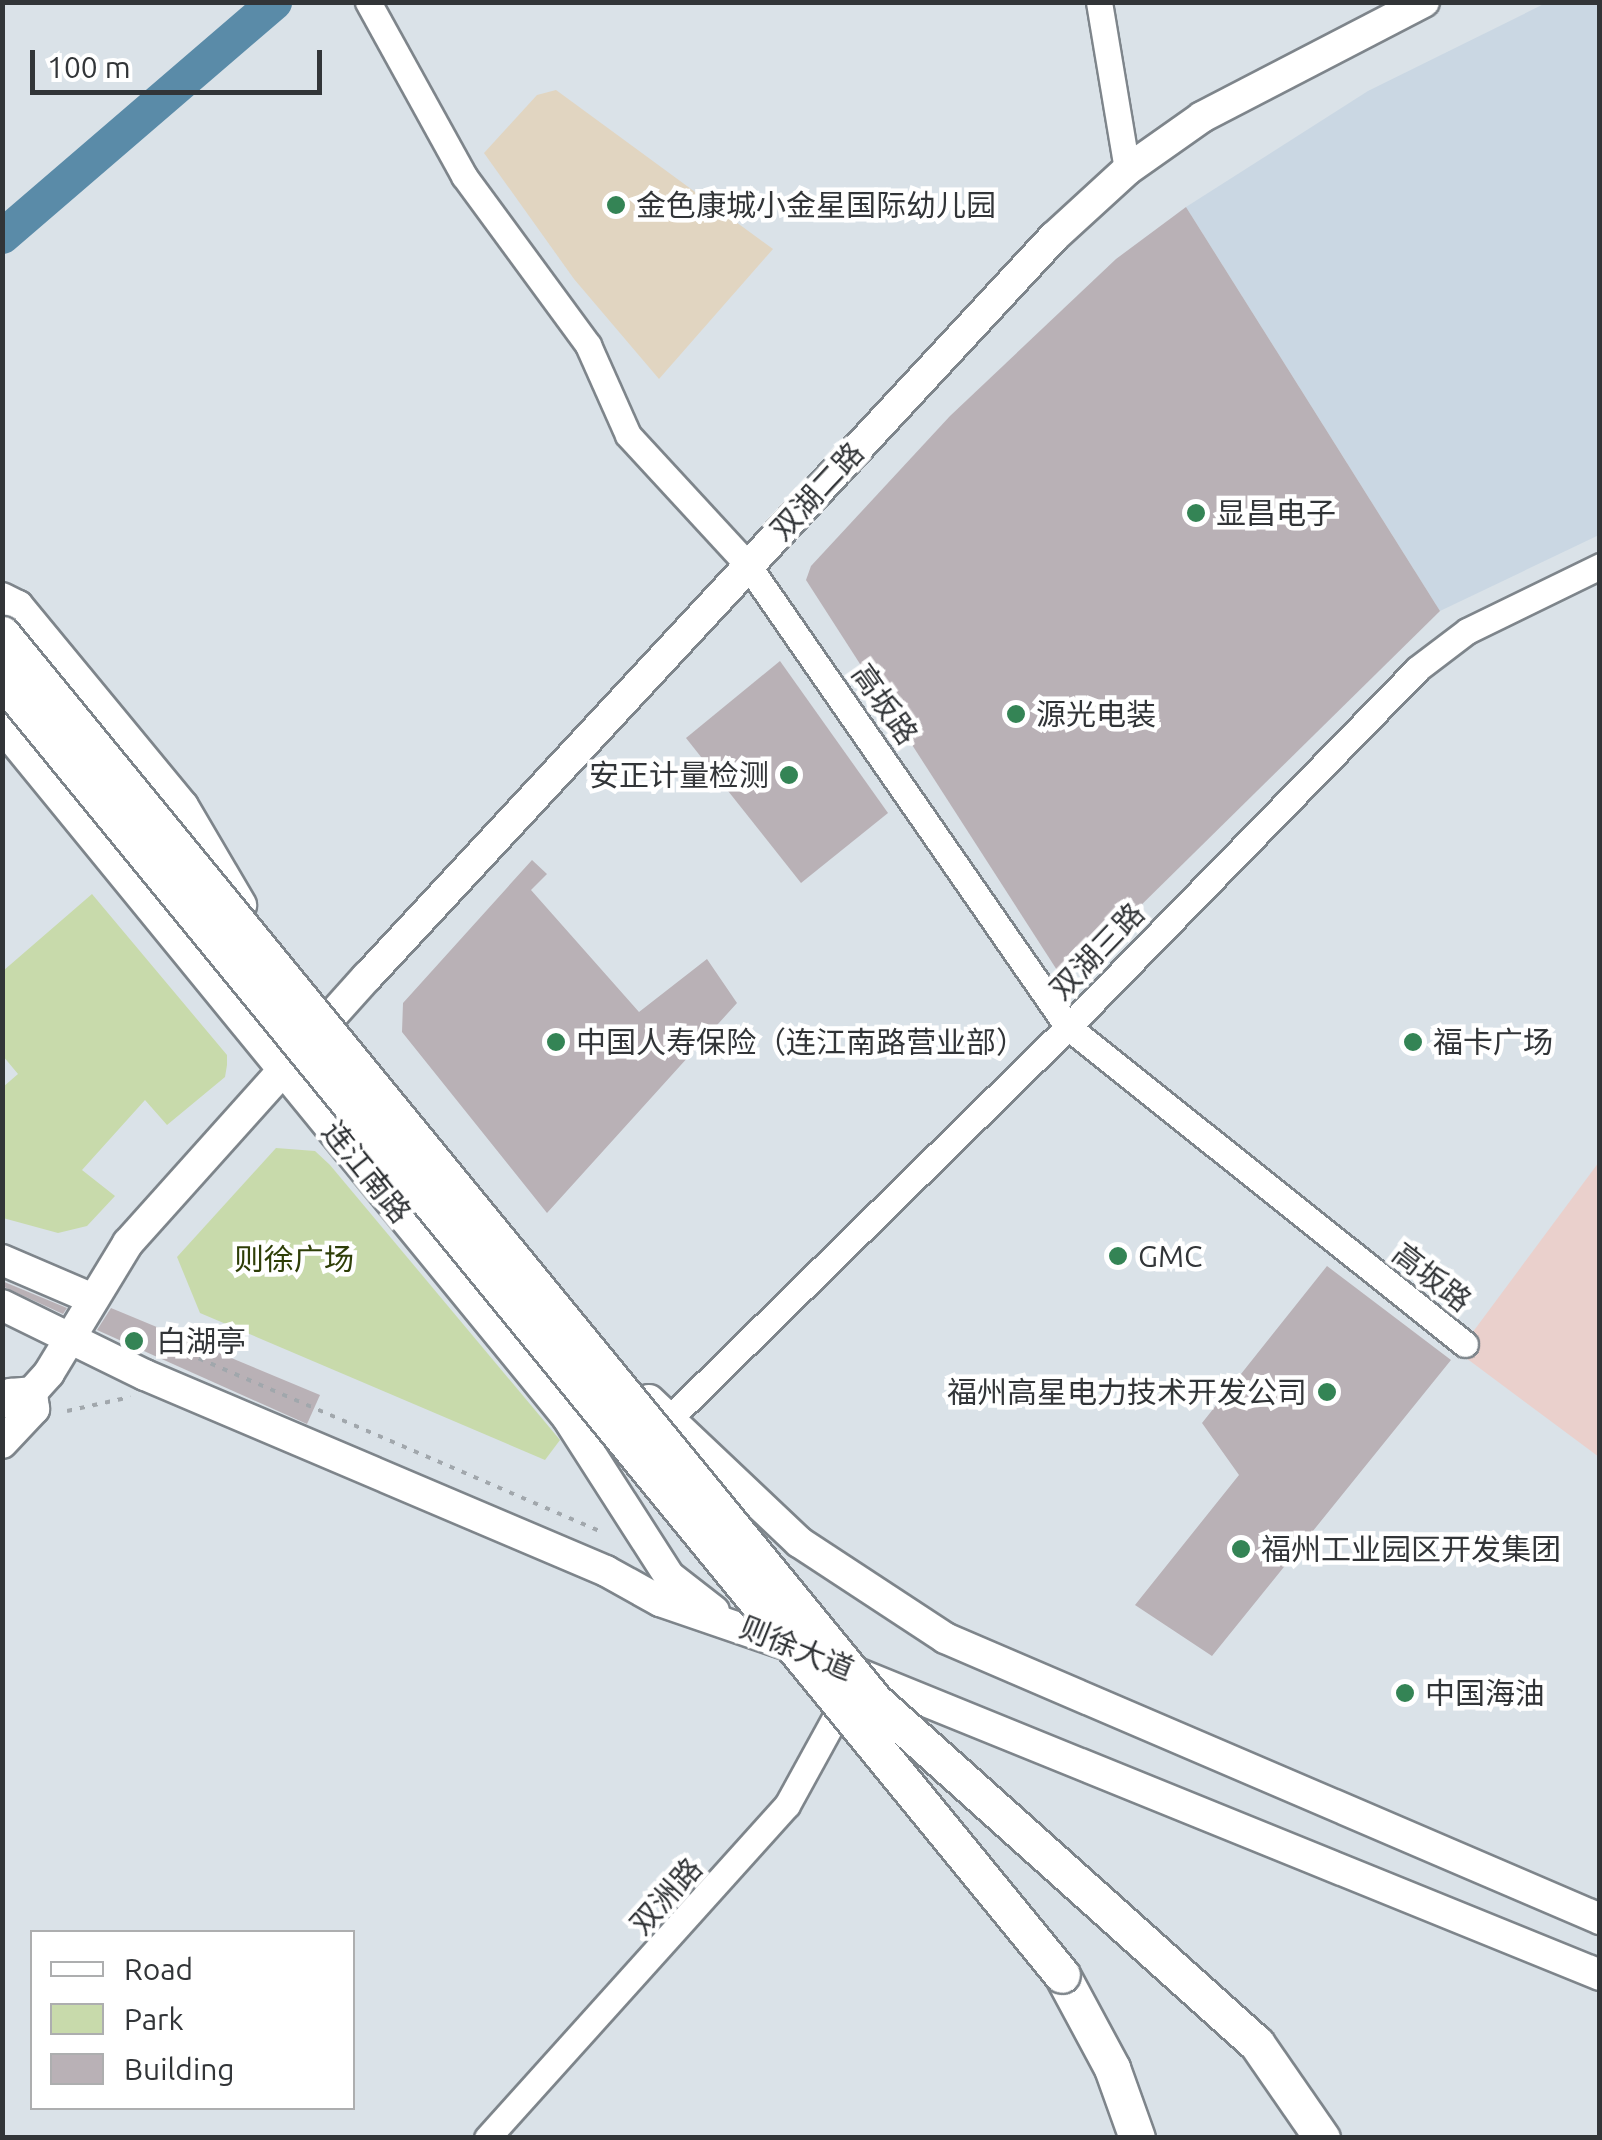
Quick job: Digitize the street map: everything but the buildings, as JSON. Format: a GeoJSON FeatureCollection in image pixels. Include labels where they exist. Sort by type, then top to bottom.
{"type":"FeatureCollection","features":[{"type":"Feature","properties":{"kind":"highway"},"geometry":{"type":"LineString","coordinates":[[2,634],[874,1701],[1258,2044],[1322,2138]]}},
{"type":"Feature","properties":{"kind":"highway"},"geometry":{"type":"LineString","coordinates":[[2,679],[1062,1975],[1112,2068],[1138,2138]]}},
{"type":"Feature","properties":{"kind":"main road","name":"双湖二路"},"geometry":{"type":"LineString","coordinates":[[2,1443],[34,1409],[32,1392],[128,1244],[747,564],[1054,237],[1126,170],[1263,81],[1424,2]]}},
{"type":"Feature","properties":{"kind":"main road"},"geometry":{"type":"LineString","coordinates":[[2,598],[18,606],[183,806],[230,891],[668,1421],[799,1542],[945,1638],[1600,1919]]}},
{"type":"Feature","properties":{"kind":"main road","name":"连江南路"},"geometry":{"type":"LineString","coordinates":[[2,726],[567,1417],[669,1576],[724,1619]]}},
{"type":"Feature","properties":{"kind":"main road"},"geometry":{"type":"LineString","coordinates":[[2,1260],[93,1298]]}},
{"type":"Feature","properties":{"kind":"main road","name":"则徐大道"},"geometry":{"type":"LineString","coordinates":[[2,1305],[606,1571],[660,1601],[724,1619],[1600,1975]]}},
{"type":"Feature","properties":{"kind":"main road"},"geometry":{"type":"LineString","coordinates":[[2,1403],[11,1394],[32,1392]]}},
{"type":"Feature","properties":{"kind":"street","name":"高坂路"},"geometry":{"type":"LineString","coordinates":[[368,2],[464,176],[588,346],[628,435],[747,564],[1068,1027],[1465,1344]]}},
{"type":"Feature","properties":{"kind":"street"},"geometry":{"type":"LineString","coordinates":[[1099,2],[1126,170]]}},
{"type":"Feature","properties":{"kind":"street","name":"双湖三路"},"geometry":{"type":"LineString","coordinates":[[668,1421],[1068,1027],[1430,658],[1467,632],[1600,566]]}},
{"type":"Feature","properties":{"kind":"street","name":"双洲路"},"geometry":{"type":"LineString","coordinates":[[487,2138],[788,1805],[832,1734],[856,1673]]}},
{"type":"Feature","properties":{"kind":"path"},"geometry":{"type":"LineString","coordinates":[[163,1344],[604,1533]]}},
{"type":"Feature","properties":{"kind":"path"},"geometry":{"type":"LineString","coordinates":[[67,1411],[132,1396]]}},
{"type":"Feature","properties":{"kind":"shaded area"},"geometry":{"type":"Polygon","coordinates":[[[1548,2],[1599,3],[1599,535],[1440,611],[1186,207],[1368,91],[1548,2]]]}},
{"type":"Feature","properties":{"kind":"shaded area","name":"金色康城小金星国际幼儿园"},"geometry":{"type":"Polygon","coordinates":[[[556,90],[773,249],[659,379],[574,279],[484,153],[537,95],[556,90]]]}},
{"type":"Feature","properties":{"kind":"shaded area"},"geometry":{"type":"Polygon","coordinates":[[[1599,1162],[1599,1457],[1458,1352],[1599,1162]]]}},
{"type":"Feature","properties":{"kind":"green space"},"geometry":{"type":"Polygon","coordinates":[[[92,894],[227,1055],[227,1065],[225,1077],[167,1125],[145,1100],[82,1170],[115,1196],[87,1226],[58,1233],[3,1218],[3,1087],[18,1074],[3,1056],[3,971],[92,894]]]}},
{"type":"Feature","properties":{"kind":"green space","name":"则徐广场"},"geometry":{"type":"Polygon","coordinates":[[[276,1148],[315,1151],[330,1165],[560,1440],[545,1460],[200,1313],[177,1257],[276,1148]]]}},
{"type":"Feature","properties":{"kind":"waterway"},"geometry":{"type":"LineString","coordinates":[[2,236],[274,2]]}},
{"type":"Feature","properties":{"kind":"place","name":"金色康城小金星国际幼儿园"},"geometry":{"type":"Point","coordinates":[616,205]}},
{"type":"Feature","properties":{"kind":"place","name":"显昌电子"},"geometry":{"type":"Point","coordinates":[1196,513]}},
{"type":"Feature","properties":{"kind":"place","name":"源光电装"},"geometry":{"type":"Point","coordinates":[1016,714]}},
{"type":"Feature","properties":{"kind":"place","name":"安正计量检测"},"geometry":{"type":"Point","coordinates":[789,775]}},
{"type":"Feature","properties":{"kind":"place","name":"中国人寿保险（连江南路营业部）"},"geometry":{"type":"Point","coordinates":[556,1042]}},
{"type":"Feature","properties":{"kind":"place","name":"福卡广场"},"geometry":{"type":"Point","coordinates":[1413,1042]}},
{"type":"Feature","properties":{"kind":"place","name":"GMC"},"geometry":{"type":"Point","coordinates":[1118,1256]}},
{"type":"Feature","properties":{"kind":"place","name":"白湖亭"},"geometry":{"type":"Point","coordinates":[134,1341]}},
{"type":"Feature","properties":{"kind":"place","name":"福州高星电力技术开发公司"},"geometry":{"type":"Point","coordinates":[1327,1392]}},
{"type":"Feature","properties":{"kind":"place","name":"福州工业园区开发集团"},"geometry":{"type":"Point","coordinates":[1241,1549]}},
{"type":"Feature","properties":{"kind":"place","name":"中国海油"},"geometry":{"type":"Point","coordinates":[1405,1693]}}]}
